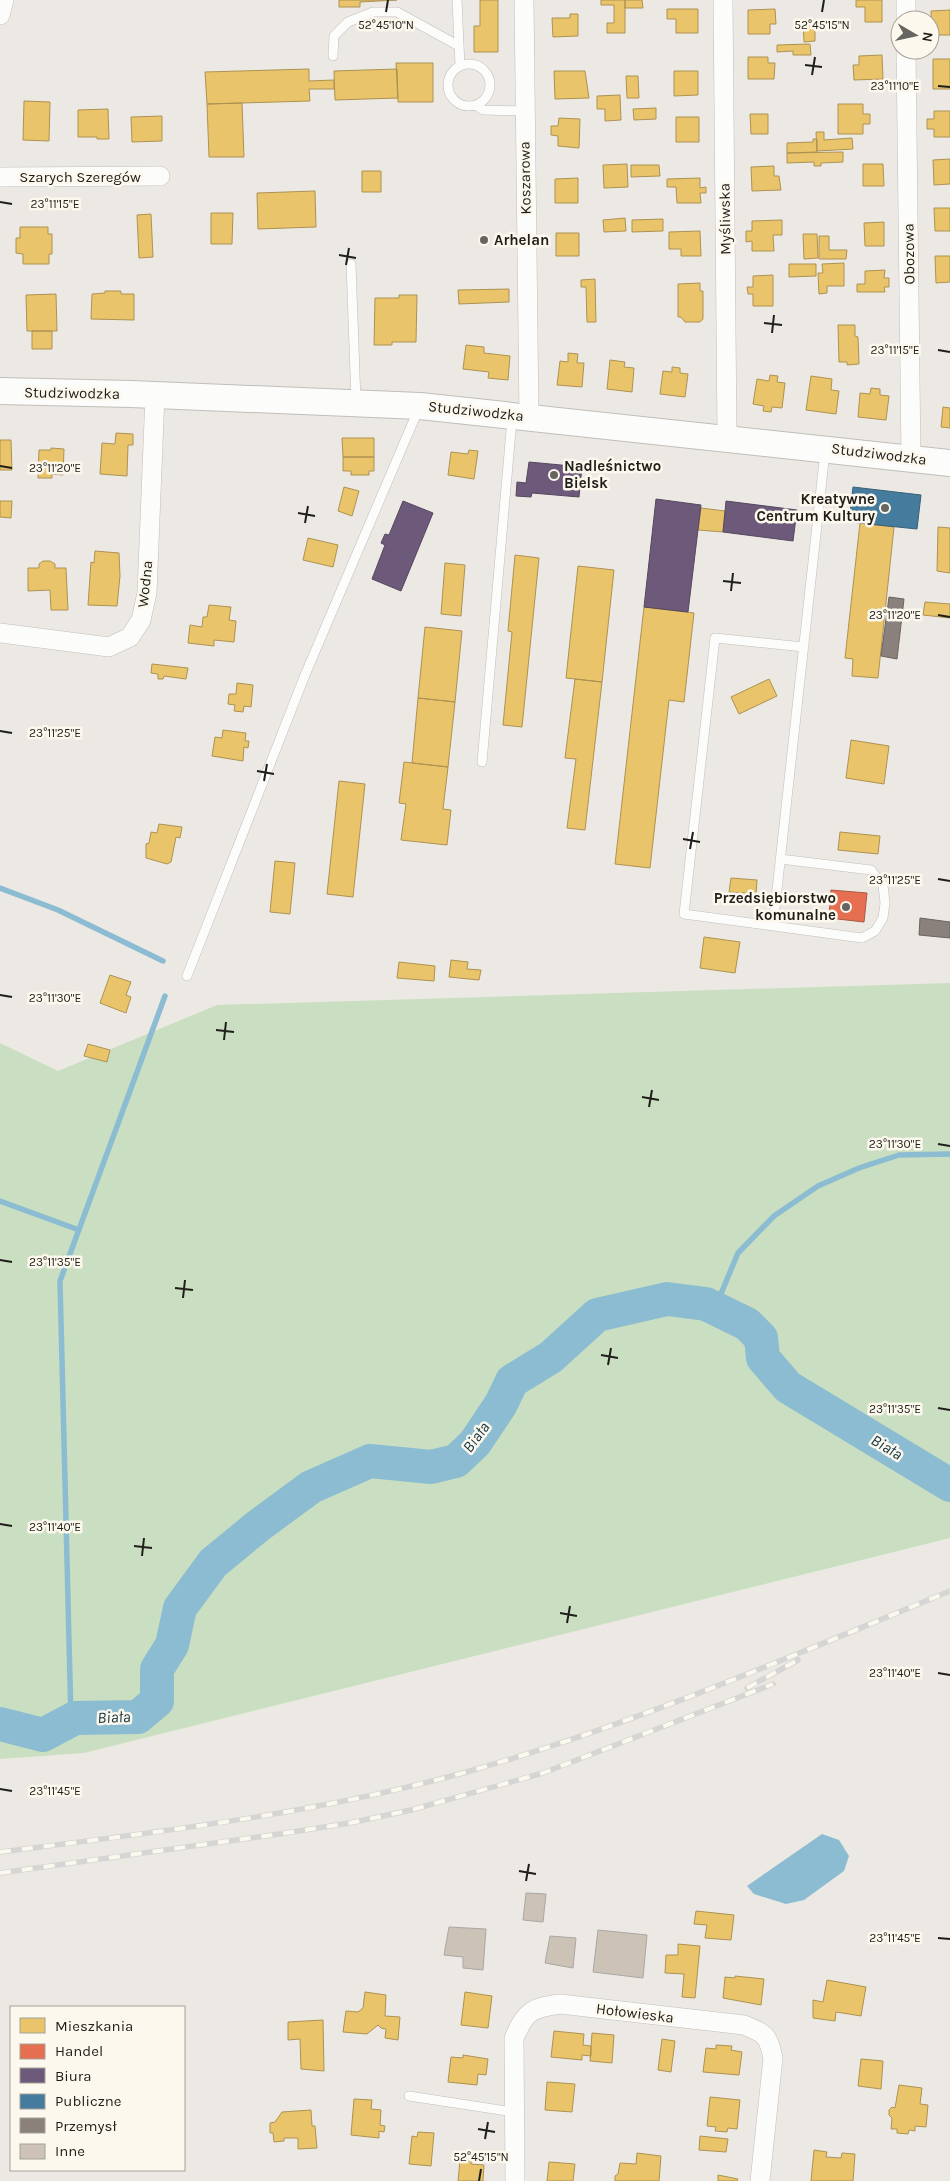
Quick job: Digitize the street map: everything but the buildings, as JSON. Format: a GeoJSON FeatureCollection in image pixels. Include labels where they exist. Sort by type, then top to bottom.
{"type":"FeatureCollection","features":[{"type":"Feature","properties":{"kind":"street"},"geometry":{"type":"LineString","coordinates":[[0,15],[4,0]]}},
{"type":"Feature","properties":{"kind":"street","name":"Koszarowa"},"geometry":{"type":"LineString","coordinates":[[521,416],[524,0]]}},
{"type":"Feature","properties":{"kind":"street","name":"Myśliwska"},"geometry":{"type":"LineString","coordinates":[[723,0],[727,437]]}},
{"type":"Feature","properties":{"kind":"street","name":"Obozowa"},"geometry":{"type":"LineString","coordinates":[[906,60],[911,458]]}},
{"type":"Feature","properties":{"kind":"street","name":"Szarych Szeregów"},"geometry":{"type":"LineString","coordinates":[[0,176],[160,176]]}},
{"type":"Feature","properties":{"kind":"street","name":"Studziwodzka"},"geometry":{"type":"LineString","coordinates":[[0,391],[356,402],[420,406],[727,437],[950,463]]}},
{"type":"Feature","properties":{"kind":"street","name":"Wodna"},"geometry":{"type":"LineString","coordinates":[[0,633],[109,647],[130,637],[141,620],[147,593],[154,395]]}},
{"type":"Feature","properties":{"kind":"street","name":"Hołowieska"},"geometry":{"type":"LineString","coordinates":[[515,2181],[513,2112],[514,2038],[523,2017],[536,2007],[560,2004],[744,2025],[760,2032],[770,2041],[773,2058],[760,2181]]}},
{"type":"Feature","properties":{"kind":"lane"},"geometry":{"type":"LineString","coordinates":[[457,0],[460,66]]}},
{"type":"Feature","properties":{"kind":"lane"},"geometry":{"type":"LineString","coordinates":[[333,56],[334,36],[348,22],[372,12],[397,12],[459,46]]}},
{"type":"Feature","properties":{"kind":"lane"},"geometry":{"type":"LineString","coordinates":[[476,105],[488,94],[490,78],[485,70],[477,65],[460,66],[452,72],[449,78],[450,93],[460,104],[476,105],[483,110],[524,111]]}},
{"type":"Feature","properties":{"kind":"lane"},"geometry":{"type":"LineString","coordinates":[[351,264],[356,402]]}},
{"type":"Feature","properties":{"kind":"lane"},"geometry":{"type":"LineString","coordinates":[[187,976],[305,675],[420,406]]}},
{"type":"Feature","properties":{"kind":"lane"},"geometry":{"type":"LineString","coordinates":[[482,762],[521,416]]}},
{"type":"Feature","properties":{"kind":"lane"},"geometry":{"type":"LineString","coordinates":[[773,926],[826,448]]}},
{"type":"Feature","properties":{"kind":"lane"},"geometry":{"type":"LineString","coordinates":[[780,858],[871,870],[883,885],[885,903],[883,918],[875,931],[862,938],[684,914],[716,638],[804,647]]}},
{"type":"Feature","properties":{"kind":"lane"},"geometry":{"type":"LineString","coordinates":[[409,2096],[513,2112]]}},
{"type":"Feature","properties":{"kind":"green space"},"geometry":{"type":"Polygon","coordinates":[[[950,983],[950,1538],[84,1753],[0,1759],[0,1043],[58,1071],[217,1005],[950,983]]]}},
{"type":"Feature","properties":{"kind":"water"},"geometry":{"type":"Polygon","coordinates":[[[822,1834],[839,1840],[849,1856],[844,1871],[804,1900],[786,1904],[754,1894],[747,1886],[822,1834]]]}},
{"type":"Feature","properties":{"kind":"waterway"},"geometry":{"type":"LineString","coordinates":[[0,888],[58,910],[163,961]]}},
{"type":"Feature","properties":{"kind":"waterway"},"geometry":{"type":"LineString","coordinates":[[71,1720],[60,1281],[165,996]]}},
{"type":"Feature","properties":{"kind":"waterway"},"geometry":{"type":"LineString","coordinates":[[715,1308],[738,1253],[774,1216],[818,1186],[859,1168],[899,1155],[950,1154]]}},
{"type":"Feature","properties":{"kind":"waterway"},"geometry":{"type":"LineString","coordinates":[[0,1201],[79,1230]]}},
{"type":"Feature","properties":{"kind":"waterway","name":"Biała"},"geometry":{"type":"LineString","coordinates":[[0,1724],[43,1735],[75,1718],[138,1717],[157,1701],[157,1669],[172,1645],[180,1608],[213,1563],[258,1526],[311,1487],[370,1461],[431,1467],[456,1461],[475,1443],[501,1404],[512,1381],[551,1357],[597,1315],[667,1299],[706,1304],[747,1324],[761,1338],[763,1358],[788,1387],[950,1485]]}},
{"type":"Feature","properties":{"kind":"railway"},"geometry":{"type":"LineString","coordinates":[[0,1852],[237,1820],[354,1799],[470,1771],[653,1711],[950,1591]]}},
{"type":"Feature","properties":{"kind":"railway"},"geometry":{"type":"LineString","coordinates":[[747,1688],[798,1660]]}},
{"type":"Feature","properties":{"kind":"railway"},"geometry":{"type":"LineString","coordinates":[[0,1873],[279,1834],[350,1823],[411,1810],[543,1773],[773,1684]]}},
{"type":"Feature","properties":{"kind":"place","name":"Arhelan"},"geometry":{"type":"Point","coordinates":[484,240]}},
{"type":"Feature","properties":{"kind":"place","name":"Nadleśnictwo Bielsk"},"geometry":{"type":"Point","coordinates":[554,475]}},
{"type":"Feature","properties":{"kind":"place","name":"Kreatywne Centrum Kultury"},"geometry":{"type":"Point","coordinates":[885,508]}},
{"type":"Feature","properties":{"kind":"place","name":"Przedsiębiorstwo komunalne"},"geometry":{"type":"Point","coordinates":[846,907]}}]}
